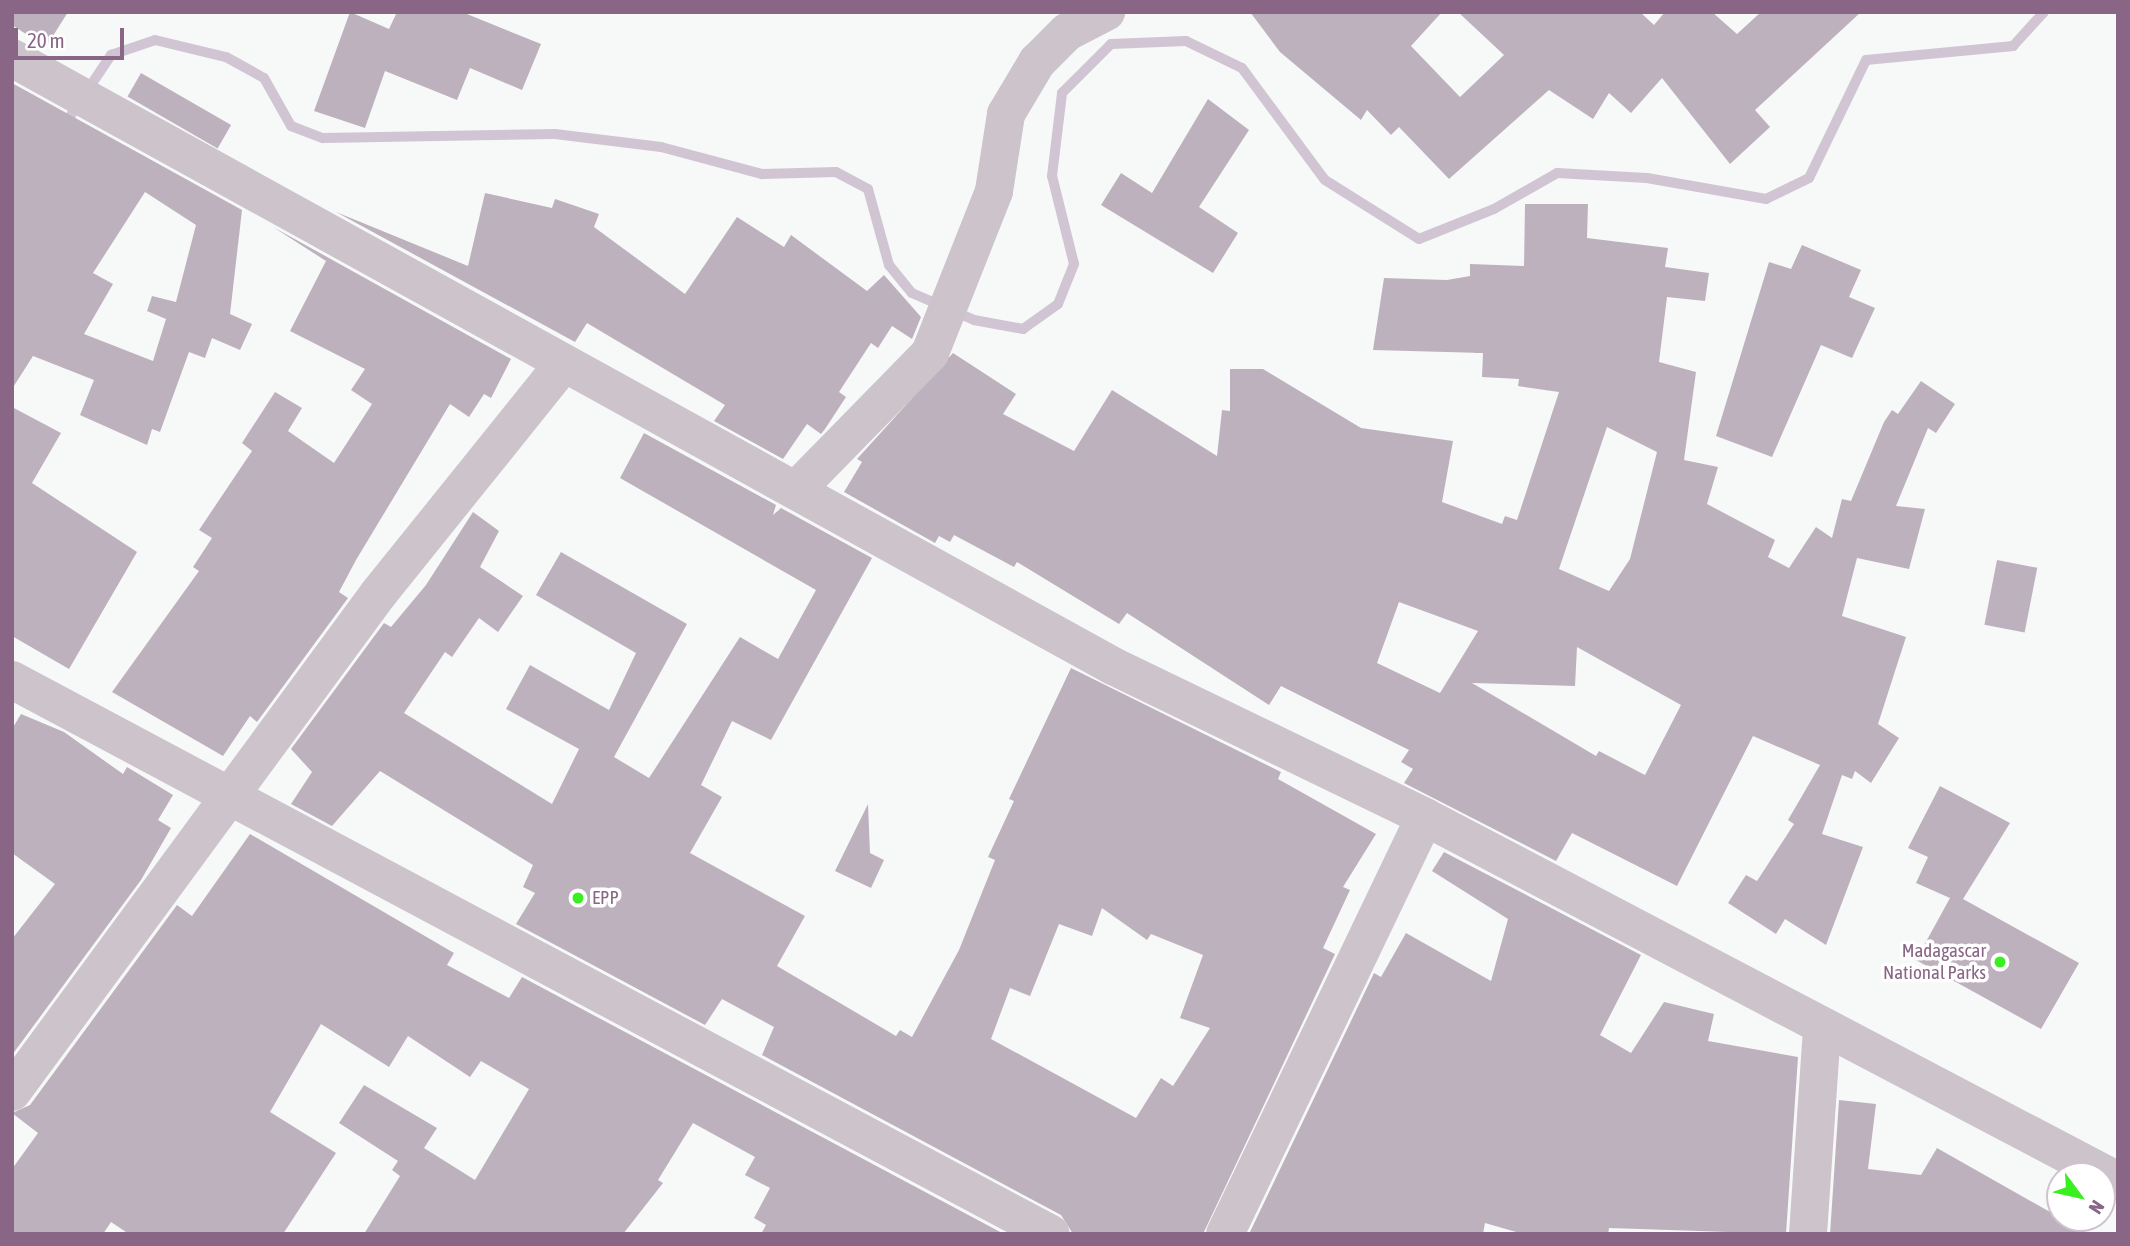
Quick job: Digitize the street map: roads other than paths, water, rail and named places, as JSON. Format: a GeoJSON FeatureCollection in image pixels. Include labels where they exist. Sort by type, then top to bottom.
{"type":"FeatureCollection","features":[{"type":"Feature","properties":{"kind":"street"},"geometry":{"type":"LineString","coordinates":[[798,488],[930,353],[994,191],[1006,114],[1063,22],[1106,12]]}},
{"type":"Feature","properties":{"kind":"street"},"geometry":{"type":"LineString","coordinates":[[12,58],[104,112],[562,365],[798,488],[1113,666],[1425,817],[1822,1031],[2118,1181]]}},
{"type":"Feature","properties":{"kind":"street"},"geometry":{"type":"LineString","coordinates":[[12,1092],[228,795],[562,365]]}},
{"type":"Feature","properties":{"kind":"street"},"geometry":{"type":"LineString","coordinates":[[12,680],[1051,1234]]}},
{"type":"Feature","properties":{"kind":"street"},"geometry":{"type":"LineString","coordinates":[[1225,1234],[1425,817]]}},
{"type":"Feature","properties":{"kind":"street"},"geometry":{"type":"LineString","coordinates":[[1808,1234],[1822,1031]]}},
{"type":"Feature","properties":{"kind":"waterway"},"geometry":{"type":"LineString","coordinates":[[63,127],[111,55],[155,40],[226,57],[264,78],[291,126],[323,138],[555,134],[661,147],[762,174],[836,172],[868,189],[889,265],[912,293],[974,320],[1023,329],[1058,304],[1074,264],[1052,176],[1062,93],[1111,44],[1186,41],[1242,68],[1325,180],[1419,239],[1494,209],[1557,173],[1647,178],[1766,199],[1809,178],[1866,60],[2013,46],[2044,12]]}},
{"type":"Feature","properties":{"kind":"place","name":"EPP"},"geometry":{"type":"Point","coordinates":[578,898]}},
{"type":"Feature","properties":{"kind":"place","name":"Madagascar National Parks"},"geometry":{"type":"Point","coordinates":[2000,962]}}]}
